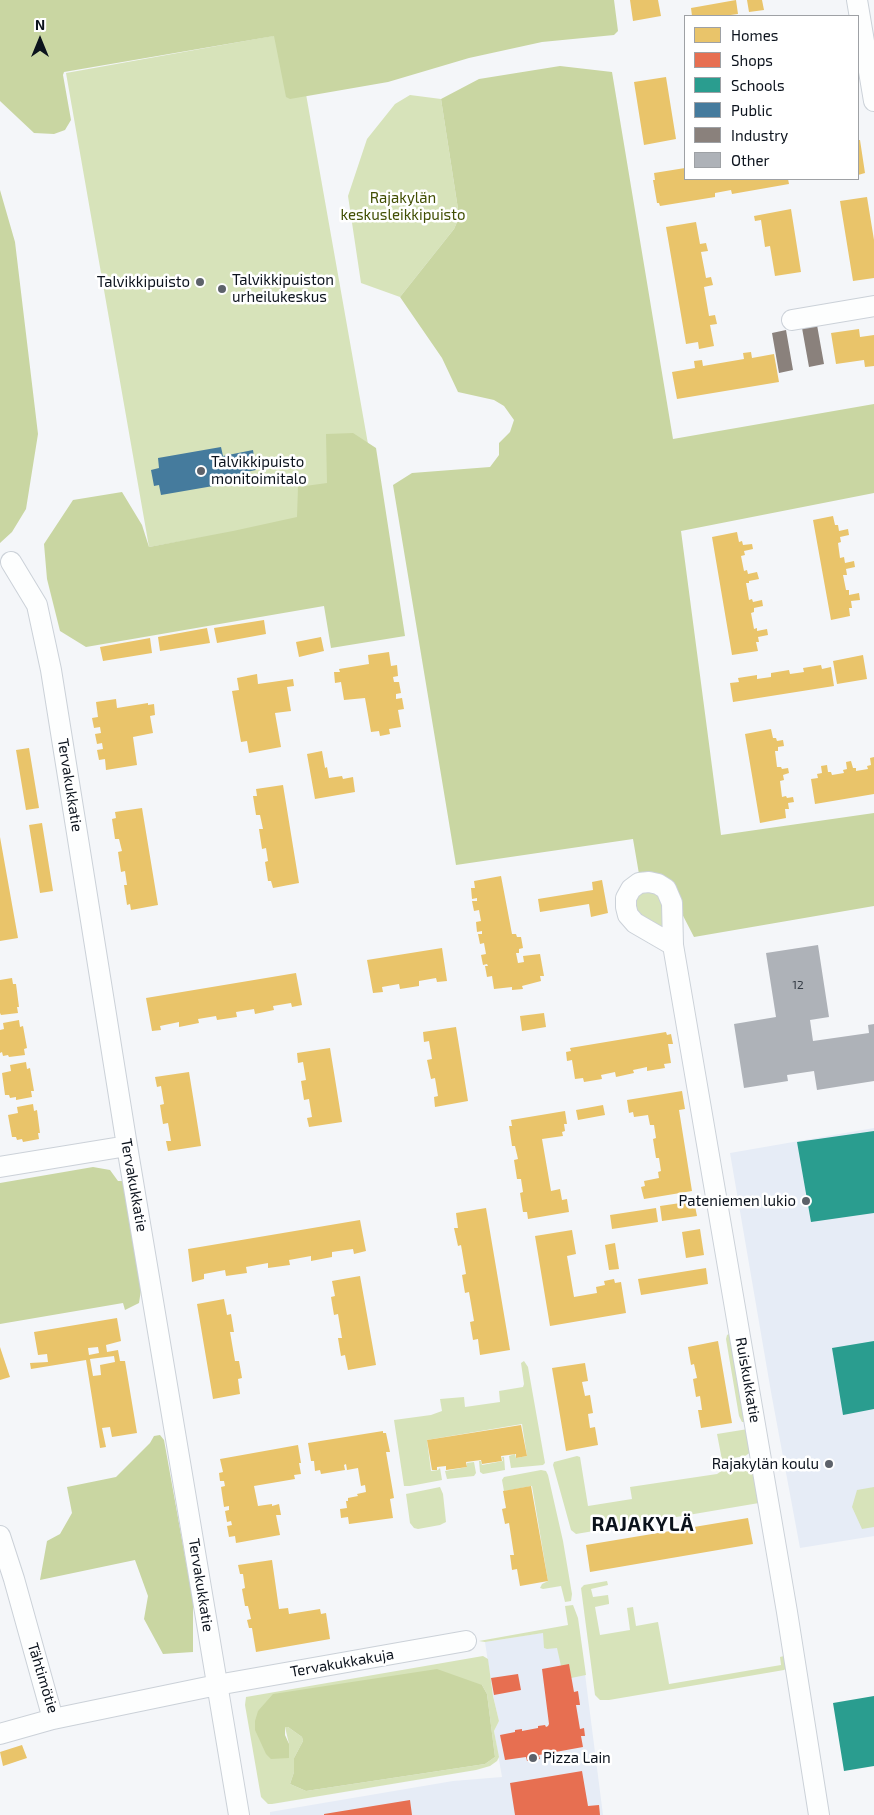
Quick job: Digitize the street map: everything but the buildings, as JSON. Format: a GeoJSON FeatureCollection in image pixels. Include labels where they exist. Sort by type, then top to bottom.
{"type":"FeatureCollection","features":[{"type":"Feature","properties":{"kind":"street"},"geometry":{"type":"LineString","coordinates":[[862,13],[874,101]]}},
{"type":"Feature","properties":{"kind":"street"},"geometry":{"type":"LineString","coordinates":[[792,320],[874,306]]}},
{"type":"Feature","properties":{"kind":"street","name":"Tervakukkatie"},"geometry":{"type":"LineString","coordinates":[[11,562],[37,605],[51,670],[127,1146],[239,1815]]}},
{"type":"Feature","properties":{"kind":"street","name":"Ruiskukkatie"},"geometry":{"type":"LineString","coordinates":[[673,945],[787,1612],[819,1815]]}},
{"type":"Feature","properties":{"kind":"street"},"geometry":{"type":"LineString","coordinates":[[0,1167],[127,1146]]}},
{"type":"Feature","properties":{"kind":"street","name":"Tähtimötie"},"geometry":{"type":"LineString","coordinates":[[0,1536],[7,1581],[53,1719],[217,1685]]}},
{"type":"Feature","properties":{"kind":"street","name":"Tervakukkakuja"},"geometry":{"type":"LineString","coordinates":[[217,1685],[466,1641]]}},
{"type":"Feature","properties":{"kind":"street"},"geometry":{"type":"LineString","coordinates":[[0,1734],[53,1719]]}},
{"type":"Feature","properties":{"kind":"shaded area","name":"Rajakylän koulu"},"geometry":{"type":"Polygon","coordinates":[[[874,1128],[874,1536],[800,1548],[730,1153],[874,1128]]]}},
{"type":"Feature","properties":{"kind":"shaded area"},"geometry":{"type":"Polygon","coordinates":[[[579,1627],[603,1815],[270,1815],[270,1812],[453,1781],[502,1777],[494,1731],[499,1721],[493,1696],[485,1642],[579,1627]]]}},
{"type":"Feature","properties":{"kind":"green space"},"geometry":{"type":"Polygon","coordinates":[[[0,0],[614,0],[618,31],[614,35],[542,42],[469,58],[388,82],[290,99],[286,97],[274,36],[64,72],[71,120],[65,130],[54,134],[34,133],[0,101],[0,0]]]}},
{"type":"Feature","properties":{"kind":"green space","name":"Talvikkipuiston urheilukeskus"},"geometry":{"type":"Polygon","coordinates":[[[295,32],[379,506],[149,547],[66,73],[295,32]]]}},
{"type":"Feature","properties":{"kind":"green space"},"geometry":{"type":"Polygon","coordinates":[[[560,66],[612,72],[673,439],[874,404],[874,493],[681,531],[721,835],[874,813],[874,906],[694,937],[679,908],[639,874],[633,839],[456,865],[393,485],[412,473],[490,467],[499,455],[499,443],[510,432],[514,420],[504,406],[494,400],[458,392],[442,358],[400,297],[454,229],[458,220],[458,209],[441,99],[479,79],[560,66]]]}},
{"type":"Feature","properties":{"kind":"green space","name":"Rajakylän keskusleikkipuisto"},"geometry":{"type":"Polygon","coordinates":[[[410,95],[441,99],[458,209],[458,220],[454,229],[400,297],[361,283],[348,196],[367,139],[395,104],[410,95]]]}},
{"type":"Feature","properties":{"kind":"green space"},"geometry":{"type":"Polygon","coordinates":[[[0,190],[15,242],[38,434],[26,509],[12,532],[0,543],[0,190]]]}},
{"type":"Feature","properties":{"kind":"green space"},"geometry":{"type":"Polygon","coordinates":[[[353,433],[376,448],[405,636],[331,648],[324,606],[86,647],[60,631],[47,579],[44,544],[73,500],[122,492],[142,525],[149,547],[297,517],[298,487],[327,483],[326,434],[353,433]]]}},
{"type":"Feature","properties":{"kind":"green space"},"geometry":{"type":"Polygon","coordinates":[[[641,891],[656,893],[663,901],[665,929],[639,915],[634,903],[641,891]]]}},
{"type":"Feature","properties":{"kind":"green space"},"geometry":{"type":"Polygon","coordinates":[[[93,1167],[110,1170],[118,1181],[124,1181],[141,1290],[139,1303],[125,1310],[123,1303],[0,1324],[0,1183],[93,1167]]]}},
{"type":"Feature","properties":{"kind":"green space"},"geometry":{"type":"Polygon","coordinates":[[[729,1334],[745,1422],[742,1422],[739,1416],[726,1339],[729,1334]]]}},
{"type":"Feature","properties":{"kind":"green space"},"geometry":{"type":"Polygon","coordinates":[[[524,1361],[528,1367],[545,1463],[543,1465],[511,1468],[509,1456],[515,1454],[516,1458],[527,1456],[522,1424],[427,1440],[431,1471],[440,1468],[442,1480],[404,1486],[394,1420],[431,1415],[442,1411],[440,1399],[464,1397],[465,1407],[500,1402],[499,1391],[523,1387],[521,1363],[524,1361]]]}},
{"type":"Feature","properties":{"kind":"green space"},"geometry":{"type":"Polygon","coordinates":[[[748,1429],[751,1452],[745,1456],[722,1460],[717,1434],[748,1429]]]}},
{"type":"Feature","properties":{"kind":"green space"},"geometry":{"type":"Polygon","coordinates":[[[160,1435],[164,1440],[193,1601],[193,1652],[163,1654],[144,1619],[148,1596],[135,1560],[40,1580],[47,1541],[60,1534],[72,1513],[67,1487],[116,1477],[150,1443],[154,1436],[160,1435]]]}},
{"type":"Feature","properties":{"kind":"green space"},"geometry":{"type":"Polygon","coordinates":[[[577,1456],[580,1457],[588,1506],[632,1499],[630,1487],[717,1474],[723,1470],[749,1465],[754,1467],[759,1503],[576,1534],[571,1530],[553,1465],[554,1462],[577,1456]]]}},
{"type":"Feature","properties":{"kind":"green space"},"geometry":{"type":"Polygon","coordinates":[[[502,1457],[504,1457],[505,1470],[483,1474],[480,1472],[479,1461],[481,1461],[482,1465],[503,1461],[502,1457]]]}},
{"type":"Feature","properties":{"kind":"green space"},"geometry":{"type":"Polygon","coordinates":[[[474,1462],[476,1473],[474,1476],[447,1479],[445,1471],[467,1467],[467,1463],[474,1462]]]}},
{"type":"Feature","properties":{"kind":"green space"},"geometry":{"type":"Polygon","coordinates":[[[541,1470],[546,1471],[548,1475],[563,1541],[572,1594],[571,1601],[565,1602],[561,1586],[540,1588],[542,1584],[548,1581],[532,1486],[504,1491],[502,1480],[504,1477],[541,1470]]]}},
{"type":"Feature","properties":{"kind":"green space"},"geometry":{"type":"Polygon","coordinates":[[[440,1487],[443,1494],[446,1522],[440,1525],[414,1528],[410,1523],[406,1494],[440,1487]]]}},
{"type":"Feature","properties":{"kind":"green space"},"geometry":{"type":"Polygon","coordinates":[[[874,1487],[874,1527],[862,1529],[852,1507],[857,1490],[874,1487]]]}},
{"type":"Feature","properties":{"kind":"green space"},"geometry":{"type":"Polygon","coordinates":[[[607,1581],[608,1585],[591,1589],[593,1597],[608,1595],[609,1604],[595,1607],[600,1635],[630,1630],[627,1608],[633,1607],[636,1626],[658,1622],[669,1684],[781,1665],[780,1657],[784,1656],[787,1668],[609,1700],[600,1700],[595,1695],[581,1588],[584,1585],[607,1581]]]}},
{"type":"Feature","properties":{"kind":"green space"},"geometry":{"type":"Polygon","coordinates":[[[573,1605],[578,1618],[586,1675],[571,1678],[561,1666],[557,1648],[544,1648],[543,1633],[485,1642],[479,1641],[568,1625],[565,1606],[573,1605]]]}},
{"type":"Feature","properties":{"kind":"green space"},"geometry":{"type":"Polygon","coordinates":[[[483,1656],[488,1659],[493,1696],[499,1721],[494,1731],[499,1757],[490,1766],[476,1770],[268,1804],[261,1797],[245,1705],[246,1697],[483,1656]],[[482,1685],[258,1711],[289,1744],[285,1727],[288,1727],[302,1737],[303,1741],[294,1758],[294,1772],[290,1784],[306,1791],[485,1764],[495,1757],[487,1694],[482,1685]]]}},
{"type":"Feature","properties":{"kind":"green space"},"geometry":{"type":"Polygon","coordinates":[[[437,1669],[482,1685],[487,1694],[495,1757],[485,1764],[306,1791],[290,1784],[294,1772],[294,1758],[303,1741],[302,1737],[288,1727],[285,1727],[285,1735],[289,1744],[289,1758],[271,1759],[266,1754],[255,1730],[258,1711],[273,1694],[437,1669]]]}},
{"type":"Feature","properties":{"kind":"place","name":"Talvikkipuisto"},"geometry":{"type":"Point","coordinates":[200,282]}},
{"type":"Feature","properties":{"kind":"place","name":"Talvikkipuiston urheilukeskus"},"geometry":{"type":"Point","coordinates":[222,289]}},
{"type":"Feature","properties":{"kind":"place","name":"Talvikkipuisto monitoimitalo"},"geometry":{"type":"Point","coordinates":[201,471]}},
{"type":"Feature","properties":{"kind":"place","name":"Pateniemen lukio"},"geometry":{"type":"Point","coordinates":[806,1201]}},
{"type":"Feature","properties":{"kind":"place","name":"Rajakylän koulu"},"geometry":{"type":"Point","coordinates":[829,1464]}},
{"type":"Feature","properties":{"kind":"place","name":"Pizza Lain"},"geometry":{"type":"Point","coordinates":[533,1758]}},
{"type":"Feature","properties":{"kind":"district","name":"RAJAKYLÄ"},"geometry":{"type":"Point","coordinates":[643,1524]}}]}
